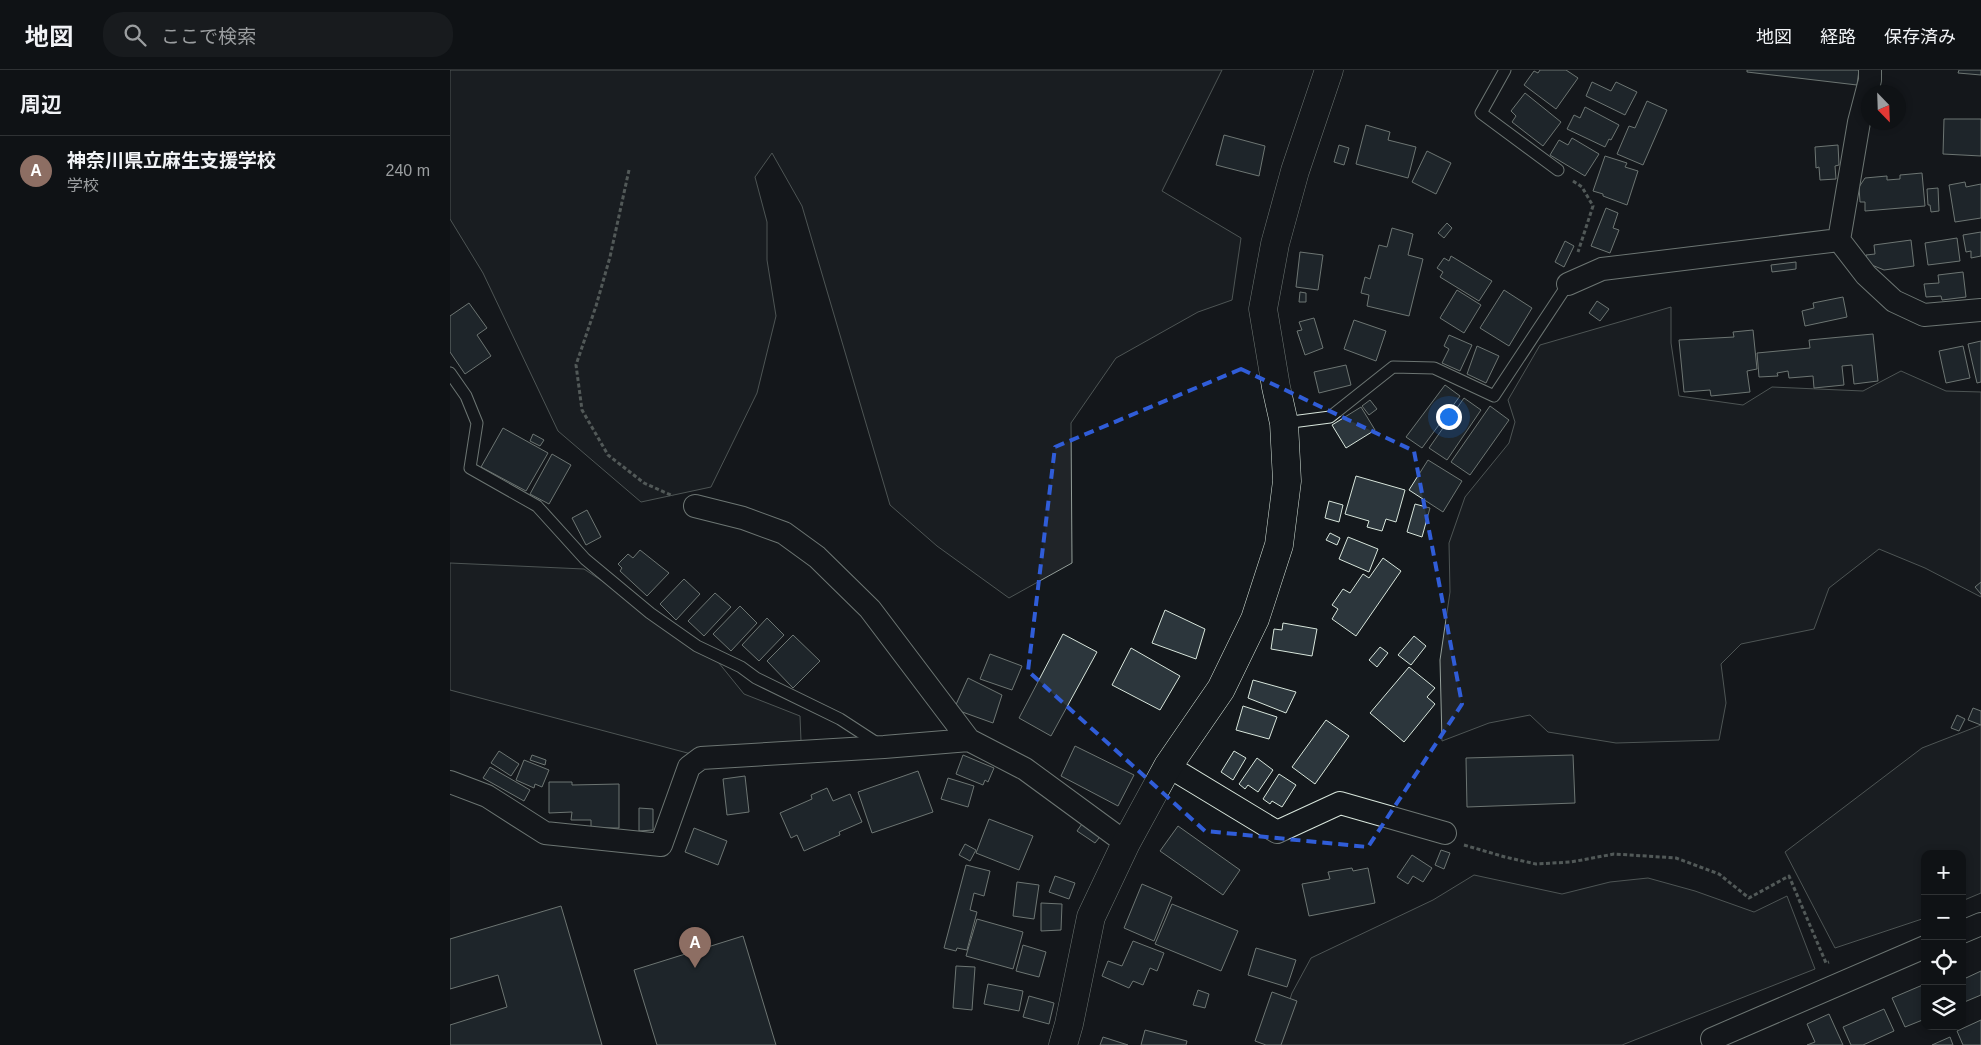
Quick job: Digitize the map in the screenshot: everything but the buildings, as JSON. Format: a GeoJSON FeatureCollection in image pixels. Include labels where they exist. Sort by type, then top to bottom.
{"type":"FeatureCollection","features":[{"type":"Feature","properties":{"kind":"street"},"geometry":{"type":"LineString","coordinates":[[1063,1045],[1070,1024],[1091,917],[1126,843],[1168,766],[1221,689],[1255,619],[1279,545],[1287,481],[1284,423],[1263,309],[1274,244],[1330,70]]}},
{"type":"Feature","properties":{"kind":"street"},"geometry":{"type":"LineString","coordinates":[[1870,70],[1870,80],[1859,122],[1839,240],[1866,274],[1894,301],[1924,315],[1981,310]]}},
{"type":"Feature","properties":{"kind":"street"},"geometry":{"type":"LineString","coordinates":[[1568,284],[1602,269],[1839,240]]}},
{"type":"Feature","properties":{"kind":"street"},"geometry":{"type":"LineString","coordinates":[[695,506],[743,518],[784,533],[818,557],[870,609],[969,740],[1025,769],[1126,843]]}},
{"type":"Feature","properties":{"kind":"street"},"geometry":{"type":"LineString","coordinates":[[450,782],[487,796],[545,833],[661,845],[689,767],[701,758],[969,740]]}},
{"type":"Feature","properties":{"kind":"street"},"geometry":{"type":"LineString","coordinates":[[1168,766],[1277,832],[1340,803],[1445,833]]}},
{"type":"Feature","properties":{"kind":"street"},"geometry":{"type":"LineString","coordinates":[[1966,930],[1981,924]]}},
{"type":"Feature","properties":{"kind":"street"},"geometry":{"type":"LineString","coordinates":[[1715,1045],[1712,1039],[1921,949]]}},
{"type":"Feature","properties":{"kind":"lane"},"geometry":{"type":"LineString","coordinates":[[1505,70],[1482,113],[1558,170]]}},
{"type":"Feature","properties":{"kind":"lane"},"geometry":{"type":"LineString","coordinates":[[1284,423],[1330,417],[1393,367],[1434,368],[1494,396],[1568,284]]}},
{"type":"Feature","properties":{"kind":"lane"},"geometry":{"type":"LineString","coordinates":[[450,373],[466,396],[477,423],[470,468],[537,506],[584,559],[650,612],[697,646],[741,667],[756,678],[840,719],[884,747]]}},
{"type":"Feature","properties":{"kind":"path"},"geometry":{"type":"LineString","coordinates":[[629,170],[608,265],[576,365],[582,410],[608,455],[644,483],[695,506]]}},
{"type":"Feature","properties":{"kind":"path"},"geometry":{"type":"LineString","coordinates":[[1558,170],[1582,187],[1593,206],[1568,284]]}},
{"type":"Feature","properties":{"kind":"path"},"geometry":{"type":"LineString","coordinates":[[1445,833],[1465,846],[1536,864],[1572,862],[1614,854],[1676,858],[1719,874],[1749,898],[1789,876],[1826,963],[1836,960]]}},
{"type":"Feature","properties":{"kind":"highlighted area"},"geometry":{"type":"Polygon","coordinates":[[[1241,369],[1414,451],[1462,704],[1368,847],[1205,831],[1028,671],[1055,447],[1241,369]]]}},
{"type":"Feature","properties":{"kind":"shaded area"},"geometry":{"type":"Polygon","coordinates":[[[450,70],[1222,70],[1162,191],[1241,238],[1232,300],[1198,312],[1116,358],[1071,423],[1072,563],[1009,598],[937,546],[890,505],[802,206],[772,153],[755,177],[767,222],[767,260],[776,316],[757,393],[711,487],[641,502],[558,431],[483,273],[450,219],[450,70]]]}},
{"type":"Feature","properties":{"kind":"shaded area"},"geometry":{"type":"Polygon","coordinates":[[[1671,307],[1671,343],[1679,396],[1743,405],[1772,387],[1863,391],[1901,371],[1946,391],[1981,392],[1981,597],[1925,568],[1879,549],[1829,588],[1814,629],[1741,644],[1721,664],[1726,703],[1719,740],[1616,743],[1548,732],[1530,715],[1489,723],[1442,741],[1440,660],[1450,592],[1449,543],[1465,497],[1509,443],[1515,422],[1508,400],[1540,345],[1671,307]]]}},
{"type":"Feature","properties":{"kind":"shaded area"},"geometry":{"type":"Polygon","coordinates":[[[450,563],[584,569],[710,652],[744,694],[800,716],[801,741],[695,755],[450,690],[450,563]]]}},
{"type":"Feature","properties":{"kind":"shaded area"},"geometry":{"type":"Polygon","coordinates":[[[1981,725],[1981,893],[1966,899],[1966,850],[1921,850],[1921,919],[1835,948],[1785,852],[1922,748],[1981,725]]]}},
{"type":"Feature","properties":{"kind":"shaded area"},"geometry":{"type":"Polygon","coordinates":[[[1474,875],[1562,894],[1610,882],[1648,878],[1695,891],[1754,912],[1787,896],[1815,969],[1622,1045],[1275,1045],[1292,993],[1311,958],[1433,900],[1474,875]]]}},
{"type":"Feature","properties":{"kind":"place","name":"神奈川県立麻生支援学校"},"geometry":{"type":"Point","coordinates":[695,968]}}]}
